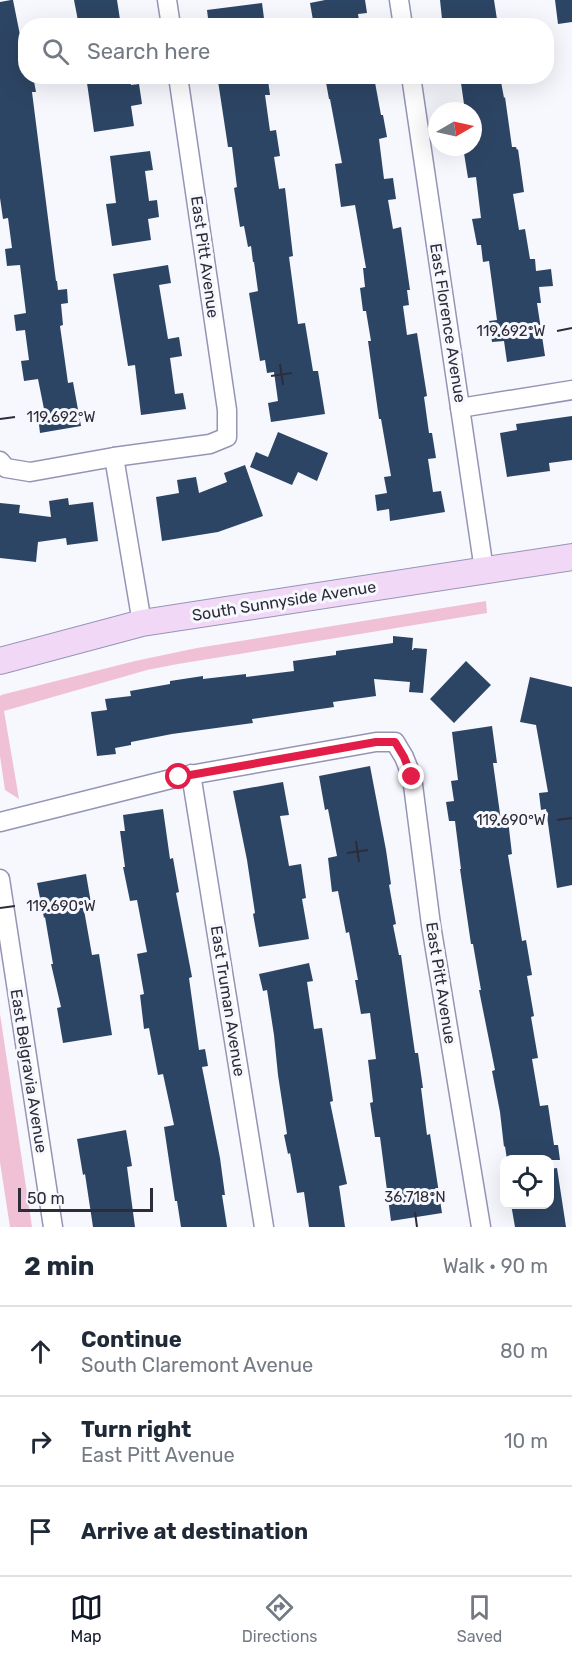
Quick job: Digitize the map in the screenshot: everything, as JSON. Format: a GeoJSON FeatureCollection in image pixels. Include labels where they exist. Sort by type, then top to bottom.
{"type":"FeatureCollection","features":[{"type":"Feature","properties":{"kind":"street"},"geometry":{"type":"LineString","coordinates":[[167,0],[170,18]]}},
{"type":"Feature","properties":{"kind":"street"},"geometry":{"type":"LineString","coordinates":[[399,0],[402,18]]}},
{"type":"Feature","properties":{"kind":"street","name":"East Pitt Avenue"},"geometry":{"type":"LineString","coordinates":[[114,457],[210,444],[227,437],[227,410],[179,84]]}},
{"type":"Feature","properties":{"kind":"street","name":"East Florence Avenue"},"geometry":{"type":"LineString","coordinates":[[412,84],[484,570]]}},
{"type":"Feature","properties":{"kind":"street"},"geometry":{"type":"LineString","coordinates":[[460,408],[572,390]]}},
{"type":"Feature","properties":{"kind":"street"},"geometry":{"type":"LineString","coordinates":[[3,464],[30,472],[114,457],[142,622]]}},
{"type":"Feature","properties":{"kind":"street","name":"South Sunnyside Avenue"},"geometry":{"type":"LineString","coordinates":[[0,661],[142,622],[572,557]]}},
{"type":"Feature","properties":{"kind":"street","name":"East Pitt Avenue"},"geometry":{"type":"LineString","coordinates":[[191,774],[376,742],[395,742],[412,777],[431,925],[481,1227]]}},
{"type":"Feature","properties":{"kind":"street"},"geometry":{"type":"LineString","coordinates":[[0,822],[191,774]]}},
{"type":"Feature","properties":{"kind":"street","name":"East Truman Avenue"},"geometry":{"type":"LineString","coordinates":[[191,774],[264,1227]]}},
{"type":"Feature","properties":{"kind":"street","name":"East Belgravia Avenue"},"geometry":{"type":"LineString","coordinates":[[0,879],[53,1227]]}},
{"type":"Feature","properties":{"kind":"shaded area"},"geometry":{"type":"Polygon","coordinates":[[[486,601],[487,613],[147,670],[4,711],[19,799],[5,790],[0,756],[1,695],[135,661],[197,648],[486,601]]]}},
{"type":"Feature","properties":{"kind":"shaded area"},"geometry":{"type":"Polygon","coordinates":[[[0,1014],[32,1227],[10,1227],[0,1162],[0,1014]]]}},
{"type":"Feature","properties":{"kind":"building"},"geometry":{"type":"Polygon","coordinates":[[[13,0],[18,25],[18,84],[34,84],[36,92],[32,92],[56,281],[58,290],[67,289],[68,303],[61,304],[63,325],[60,326],[68,383],[73,382],[81,426],[40,433],[38,416],[45,414],[38,379],[24,381],[21,361],[29,360],[25,330],[16,331],[14,315],[26,313],[20,265],[7,266],[5,249],[12,248],[8,218],[3,219],[0,198],[0,2],[13,0]]]}},
{"type":"Feature","properties":{"kind":"building"},"geometry":{"type":"Polygon","coordinates":[[[74,0],[117,0],[120,18],[77,18],[74,0]]]}},
{"type":"Feature","properties":{"kind":"building"},"geometry":{"type":"Polygon","coordinates":[[[325,0],[365,0],[367,13],[358,14],[359,18],[313,18],[310,3],[325,0]]]}},
{"type":"Feature","properties":{"kind":"building"},"geometry":{"type":"Polygon","coordinates":[[[440,0],[494,0],[497,18],[442,18],[440,0]]]}},
{"type":"Feature","properties":{"kind":"building"},"geometry":{"type":"Polygon","coordinates":[[[555,0],[572,0],[572,22],[558,24],[555,0]]]}},
{"type":"Feature","properties":{"kind":"building"},"geometry":{"type":"Polygon","coordinates":[[[262,3],[264,18],[208,18],[207,10],[262,3]]]}},
{"type":"Feature","properties":{"kind":"building"},"geometry":{"type":"Polygon","coordinates":[[[87,84],[139,84],[142,104],[131,106],[134,126],[94,132],[87,84]]]}},
{"type":"Feature","properties":{"kind":"building"},"geometry":{"type":"Polygon","coordinates":[[[218,84],[269,84],[270,95],[265,95],[270,131],[276,130],[280,156],[274,157],[279,189],[285,188],[293,256],[289,257],[298,324],[305,323],[313,371],[318,371],[325,414],[271,422],[268,403],[278,401],[274,372],[267,373],[265,360],[260,361],[249,293],[258,291],[254,262],[244,226],[240,227],[234,188],[237,187],[232,147],[228,147],[218,84]]]}},
{"type":"Feature","properties":{"kind":"building"},"geometry":{"type":"Polygon","coordinates":[[[326,84],[375,84],[387,137],[379,139],[384,179],[393,178],[396,199],[388,200],[393,229],[401,227],[410,290],[407,290],[409,305],[403,306],[407,335],[417,333],[427,396],[424,397],[429,433],[432,433],[436,458],[428,459],[433,492],[441,491],[445,512],[390,521],[389,509],[377,511],[375,495],[387,493],[384,477],[391,476],[381,419],[379,419],[368,341],[371,341],[360,288],[365,287],[363,268],[366,268],[355,205],[341,207],[335,164],[342,163],[326,84]]]}},
{"type":"Feature","properties":{"kind":"building"},"geometry":{"type":"Polygon","coordinates":[[[461,84],[501,84],[512,147],[518,149],[524,192],[513,194],[519,230],[525,229],[530,259],[535,259],[536,271],[551,269],[553,286],[539,287],[541,303],[537,303],[545,356],[507,362],[504,341],[492,342],[489,321],[497,320],[489,261],[483,262],[481,245],[477,245],[472,219],[481,218],[476,177],[468,178],[464,156],[482,156],[482,102],[464,102],[461,84]]]}},
{"type":"Feature","properties":{"kind":"building"},"geometry":{"type":"Polygon","coordinates":[[[150,151],[153,170],[145,171],[149,201],[157,200],[159,217],[148,219],[151,240],[112,246],[106,204],[116,203],[110,156],[150,151]]]}},
{"type":"Feature","properties":{"kind":"building"},"geometry":{"type":"Polygon","coordinates":[[[168,265],[171,283],[159,285],[168,339],[179,337],[182,356],[170,358],[175,394],[183,393],[186,409],[141,415],[135,365],[128,366],[113,274],[168,265]]]}},
{"type":"Feature","properties":{"kind":"building"},"geometry":{"type":"Polygon","coordinates":[[[572,416],[572,460],[549,463],[550,471],[507,477],[500,433],[517,430],[516,424],[572,416]]]}},
{"type":"Feature","properties":{"kind":"building"},"geometry":{"type":"Polygon","coordinates":[[[278,432],[328,453],[317,481],[298,472],[292,485],[250,467],[256,452],[268,457],[278,432]]]}},
{"type":"Feature","properties":{"kind":"building"},"geometry":{"type":"Polygon","coordinates":[[[245,465],[263,516],[218,532],[162,541],[156,497],[179,493],[177,480],[196,477],[199,493],[227,482],[224,473],[245,465]]]}},
{"type":"Feature","properties":{"kind":"building"},"geometry":{"type":"Polygon","coordinates":[[[68,498],[69,505],[93,502],[98,541],[67,545],[66,538],[38,542],[36,562],[0,558],[0,503],[20,505],[19,513],[51,517],[49,501],[68,498]]]}},
{"type":"Feature","properties":{"kind":"building"},"geometry":{"type":"Polygon","coordinates":[[[393,636],[413,638],[412,650],[414,648],[427,649],[423,693],[409,692],[410,682],[374,679],[376,696],[333,702],[334,707],[252,719],[253,723],[131,742],[131,745],[115,748],[116,754],[97,756],[91,712],[107,710],[105,699],[131,696],[130,691],[203,676],[203,679],[246,674],[246,677],[294,671],[293,661],[336,655],[336,651],[393,643],[393,636]]]}},
{"type":"Feature","properties":{"kind":"building"},"geometry":{"type":"Polygon","coordinates":[[[466,661],[491,685],[454,723],[430,699],[466,661]]]}},
{"type":"Feature","properties":{"kind":"building"},"geometry":{"type":"Polygon","coordinates":[[[530,677],[572,687],[572,885],[557,888],[546,809],[541,810],[539,793],[548,792],[536,725],[520,722],[530,677]]]}},
{"type":"Feature","properties":{"kind":"building"},"geometry":{"type":"Polygon","coordinates":[[[492,726],[497,763],[493,763],[501,821],[508,820],[512,854],[508,855],[522,941],[526,940],[532,975],[527,976],[538,1058],[532,1059],[540,1106],[548,1105],[554,1145],[558,1145],[560,1160],[554,1160],[554,1155],[506,1155],[504,1147],[492,1071],[495,1070],[479,990],[481,990],[473,944],[471,944],[455,821],[449,821],[446,802],[454,801],[451,781],[458,780],[452,732],[492,726]]]}},
{"type":"Feature","properties":{"kind":"building"},"geometry":{"type":"Polygon","coordinates":[[[370,766],[391,884],[389,885],[396,924],[393,925],[399,955],[401,955],[415,1053],[418,1053],[427,1135],[430,1134],[442,1213],[391,1221],[380,1137],[375,1137],[370,1103],[373,1102],[368,1060],[376,1059],[370,1013],[361,1014],[355,980],[358,980],[349,932],[346,933],[338,891],[332,892],[328,858],[337,856],[319,776],[370,766]]]}},
{"type":"Feature","properties":{"kind":"building"},"geometry":{"type":"Polygon","coordinates":[[[283,782],[289,815],[280,816],[289,866],[301,864],[306,898],[302,899],[309,939],[259,947],[247,860],[233,791],[283,782]]]}},
{"type":"Feature","properties":{"kind":"building"},"geometry":{"type":"Polygon","coordinates":[[[163,809],[192,977],[189,978],[199,1050],[205,1049],[208,1066],[202,1067],[220,1158],[227,1227],[181,1227],[164,1127],[174,1125],[163,1074],[158,1075],[149,1028],[144,1029],[140,995],[144,994],[137,954],[147,952],[137,900],[130,901],[123,867],[125,867],[120,831],[125,831],[123,815],[163,809]]]}},
{"type":"Feature","properties":{"kind":"building"},"geometry":{"type":"Polygon","coordinates":[[[86,874],[92,909],[84,910],[92,955],[99,954],[112,1035],[63,1043],[57,1008],[61,1007],[37,883],[86,874]]]}},
{"type":"Feature","properties":{"kind":"building"},"geometry":{"type":"Polygon","coordinates":[[[309,963],[313,981],[307,982],[314,1029],[322,1028],[333,1101],[330,1102],[347,1184],[339,1186],[345,1227],[309,1227],[304,1192],[297,1193],[290,1153],[288,1154],[284,1135],[287,1134],[267,990],[263,991],[259,974],[309,963]]]}},
{"type":"Feature","properties":{"kind":"building"},"geometry":{"type":"Polygon","coordinates":[[[126,1130],[132,1166],[127,1167],[135,1227],[93,1227],[77,1139],[126,1130]]]}},
{"type":"Feature","properties":{"kind":"building"},"geometry":{"type":"Polygon","coordinates":[[[554,1168],[557,1168],[566,1227],[515,1227],[512,1209],[554,1209],[554,1168]]]}},
{"type":"Feature","properties":{"kind":"route"},"geometry":{"type":"LineString","coordinates":[[179,777],[376,742],[395,742],[412,777]]}}]}
